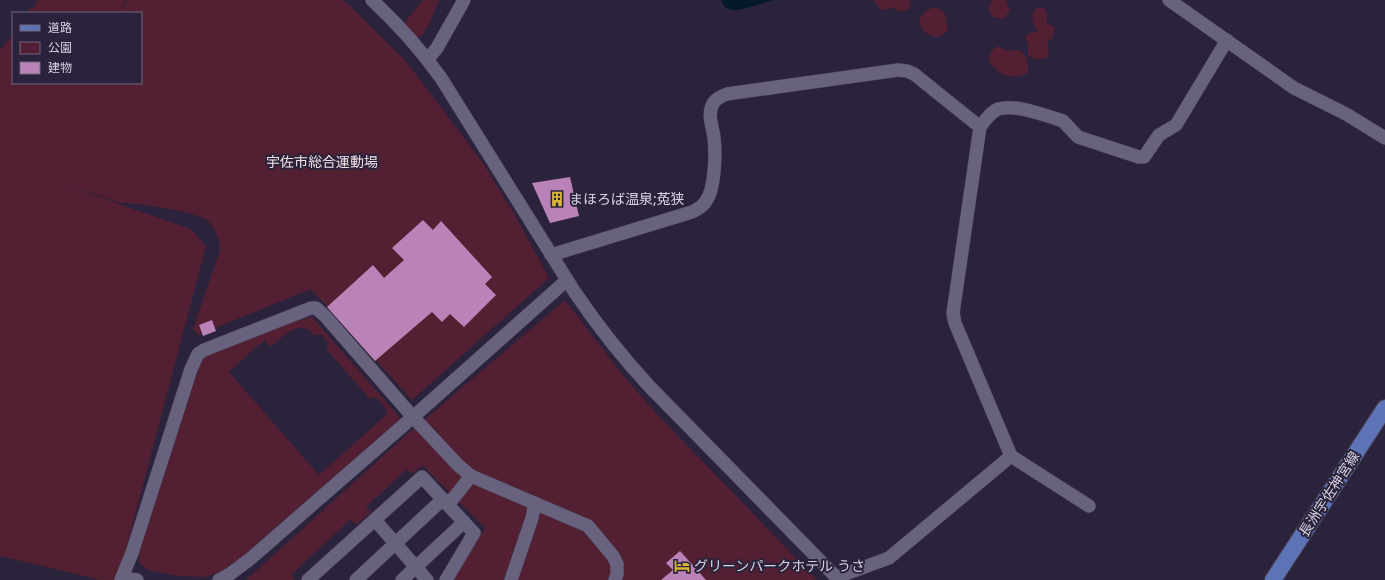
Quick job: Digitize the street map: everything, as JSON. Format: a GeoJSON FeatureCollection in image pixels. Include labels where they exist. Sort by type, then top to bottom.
{"type":"FeatureCollection","features":[{"type":"Feature","properties":{"kind":"main road","name":"長洲宇佐神宮線"},"geometry":{"type":"LineString","coordinates":[[1273,580],[1385,408]]}},
{"type":"Feature","properties":{"kind":"street"},"geometry":{"type":"LineString","coordinates":[[372,0],[415,44],[441,78],[551,255],[593,319],[637,373],[838,579],[889,558],[896,553],[1010,456]]}},
{"type":"Feature","properties":{"kind":"street"},"geometry":{"type":"LineString","coordinates":[[428,60],[437,48],[464,0]]}},
{"type":"Feature","properties":{"kind":"street"},"geometry":{"type":"LineString","coordinates":[[1168,0],[1294,88],[1346,114],[1385,138]]}},
{"type":"Feature","properties":{"kind":"street"},"geometry":{"type":"LineString","coordinates":[[1089,506],[1010,456],[958,331],[954,313],[980,127],[986,118],[998,110],[1013,108],[1057,119],[1063,122],[1078,137],[1139,157],[1144,157],[1159,135],[1176,125],[1227,40]]}},
{"type":"Feature","properties":{"kind":"street"},"geometry":{"type":"LineString","coordinates":[[551,255],[692,212],[703,206],[709,197],[714,164],[715,149],[710,118],[711,109],[714,101],[727,94],[898,70],[907,71],[914,74],[980,127]]}},
{"type":"Feature","properties":{"kind":"street"},"geometry":{"type":"LineString","coordinates":[[219,580],[230,574],[250,559],[414,417],[567,280]]}},
{"type":"Feature","properties":{"kind":"street"},"geometry":{"type":"LineString","coordinates":[[137,580],[122,579],[132,553],[193,363],[200,352],[311,308],[316,308],[325,316],[414,417],[470,476],[588,526],[613,556],[617,564],[617,574],[615,580]]}},
{"type":"Feature","properties":{"kind":"street"},"geometry":{"type":"LineString","coordinates":[[356,580],[395,544],[446,502],[470,476]]}},
{"type":"Feature","properties":{"kind":"street"},"geometry":{"type":"LineString","coordinates":[[308,580],[422,477],[474,532],[446,580]]}},
{"type":"Feature","properties":{"kind":"street"},"geometry":{"type":"LineString","coordinates":[[511,580],[530,524],[535,503]]}},
{"type":"Feature","properties":{"kind":"street"},"geometry":{"type":"LineString","coordinates":[[375,520],[427,580]]}},
{"type":"Feature","properties":{"kind":"street"},"geometry":{"type":"LineString","coordinates":[[402,580],[464,522]]}},
{"type":"Feature","properties":{"kind":"green space","name":"宇佐市総合運動場"},"geometry":{"type":"Polygon","coordinates":[[[37,0],[125,0],[122,10],[127,0],[341,0],[348,4],[405,60],[483,163],[516,217],[549,278],[412,400],[311,289],[198,335],[193,329],[220,250],[219,242],[210,223],[201,217],[178,211],[151,206],[120,203],[53,181],[191,229],[206,246],[118,580],[101,580],[0,556],[0,50],[12,36],[12,84],[142,84],[142,12],[28,12],[29,9],[36,6],[37,0]]]}},
{"type":"Feature","properties":{"kind":"green space"},"geometry":{"type":"Polygon","coordinates":[[[423,0],[440,0],[436,6],[429,25],[421,37],[413,37],[407,29],[405,22],[423,0]]]}},
{"type":"Feature","properties":{"kind":"green space"},"geometry":{"type":"Polygon","coordinates":[[[873,0],[909,0],[910,8],[903,11],[898,11],[891,7],[887,10],[880,9],[873,0]]]}},
{"type":"Feature","properties":{"kind":"green space"},"geometry":{"type":"Polygon","coordinates":[[[992,0],[1006,0],[1010,11],[1003,19],[993,17],[988,9],[992,0]]]}},
{"type":"Feature","properties":{"kind":"green space"},"geometry":{"type":"Polygon","coordinates":[[[935,7],[945,13],[948,30],[939,37],[931,36],[924,32],[919,22],[925,12],[935,7]]]}},
{"type":"Feature","properties":{"kind":"green space"},"geometry":{"type":"Polygon","coordinates":[[[1039,7],[1042,7],[1045,10],[1047,15],[1047,23],[1054,27],[1053,38],[1047,41],[1049,48],[1048,57],[1042,59],[1033,58],[1028,54],[1028,44],[1025,38],[1029,33],[1038,32],[1032,18],[1034,12],[1039,7]]]}},
{"type":"Feature","properties":{"kind":"green space"},"geometry":{"type":"Polygon","coordinates":[[[999,46],[1008,51],[1021,51],[1027,59],[1028,73],[1010,76],[1005,75],[995,69],[988,59],[992,51],[999,46]]]}},
{"type":"Feature","properties":{"kind":"green space"},"geometry":{"type":"Polygon","coordinates":[[[565,300],[621,373],[656,413],[817,580],[453,580],[485,528],[422,465],[412,474],[407,469],[366,507],[371,512],[356,525],[351,519],[291,575],[295,580],[246,580],[404,437],[565,300]]]}},
{"type":"Feature","properties":{"kind":"green space"},"geometry":{"type":"Polygon","coordinates":[[[312,317],[401,419],[228,569],[206,577],[177,576],[148,570],[139,563],[139,554],[190,382],[200,356],[286,323],[312,317]],[[297,328],[287,333],[270,347],[264,340],[229,372],[319,475],[385,416],[387,412],[385,407],[376,397],[372,399],[369,398],[327,350],[329,344],[321,334],[315,335],[307,329],[297,328]]]}},
{"type":"Feature","properties":{"kind":"water"},"geometry":{"type":"Polygon","coordinates":[[[721,0],[773,0],[744,9],[733,10],[726,8],[721,0]]]}},
{"type":"Feature","properties":{"kind":"building","name":"まほろば温泉;菟狭"},"geometry":{"type":"Polygon","coordinates":[[[570,177],[579,216],[550,223],[532,183],[570,177]]]}},
{"type":"Feature","properties":{"kind":"building"},"geometry":{"type":"Polygon","coordinates":[[[423,220],[433,230],[441,221],[492,277],[485,284],[496,295],[464,327],[450,314],[442,322],[432,312],[375,361],[327,307],[373,265],[384,278],[404,260],[392,248],[423,220]]]}},
{"type":"Feature","properties":{"kind":"building"},"geometry":{"type":"Polygon","coordinates":[[[212,320],[216,331],[203,336],[199,325],[212,320]]]}},
{"type":"Feature","properties":{"kind":"building","name":"グリーンパークホテル うさ"},"geometry":{"type":"Polygon","coordinates":[[[680,551],[706,580],[661,580],[673,570],[666,563],[680,551]]]}},
{"type":"Feature","properties":{"kind":"place","name":"まほろば温泉;菟狭"},"geometry":{"type":"Point","coordinates":[557,199]}},
{"type":"Feature","properties":{"kind":"place","name":"グリーンパークホテル うさ"},"geometry":{"type":"Point","coordinates":[682,566]}}]}
